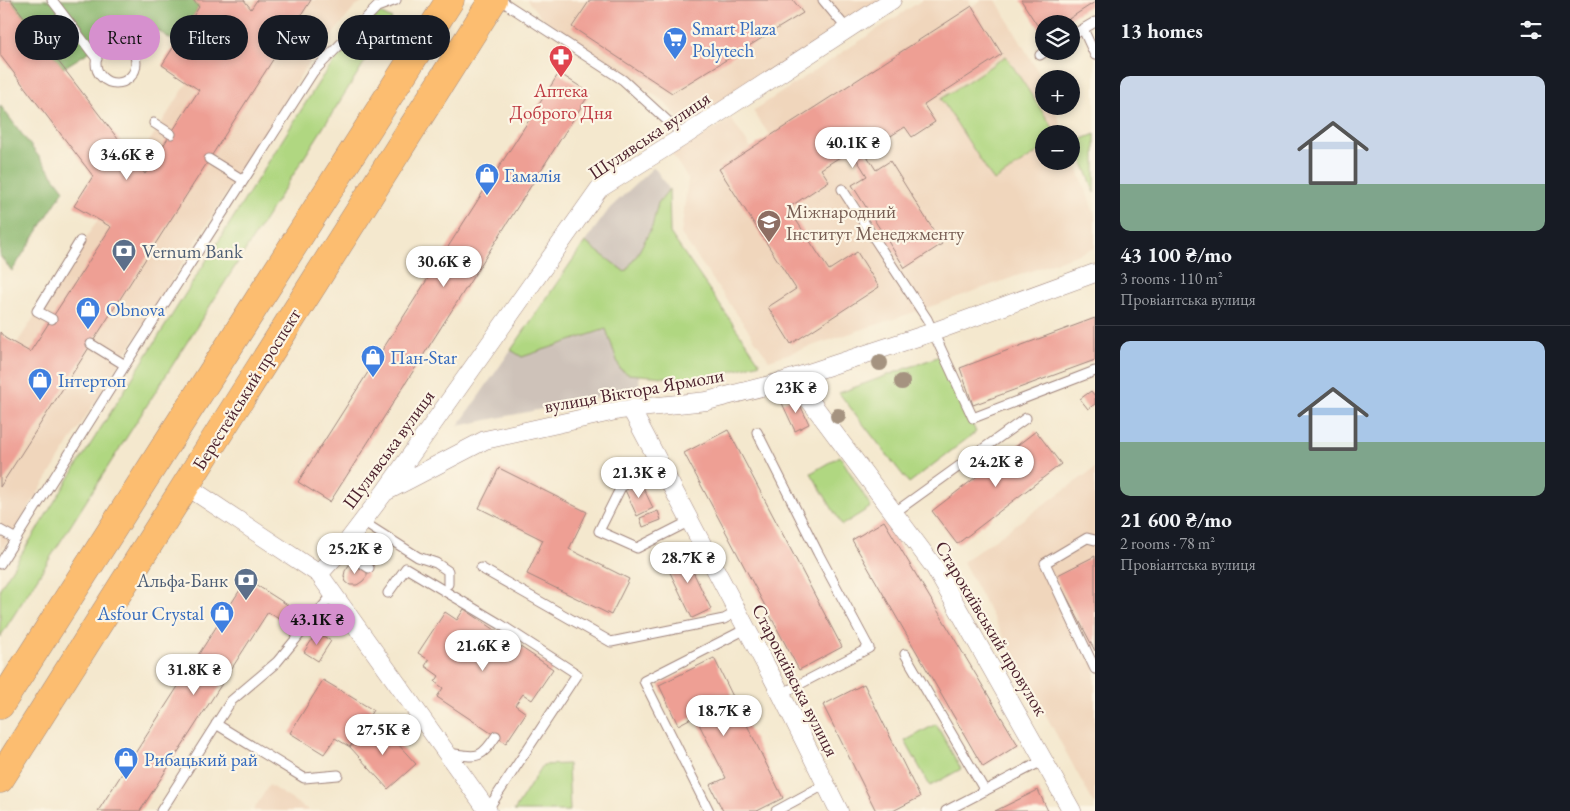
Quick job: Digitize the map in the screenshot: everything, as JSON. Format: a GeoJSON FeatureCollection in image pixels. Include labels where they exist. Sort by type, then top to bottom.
{"type":"FeatureCollection","features":[{"type":"Feature","properties":{"kind":"main road","name":"Берестейський проспект"},"geometry":{"type":"LineString","coordinates":[[0,705],[450,0]]}},
{"type":"Feature","properties":{"kind":"main road","name":"Берестейський проспект"},"geometry":{"type":"LineString","coordinates":[[0,779],[493,0]]}},
{"type":"Feature","properties":{"kind":"street","name":"Шулявська вулиця"},"geometry":{"type":"LineString","coordinates":[[319,574],[363,522],[600,189],[892,0]]}},
{"type":"Feature","properties":{"kind":"street","name":"вулиця Віктора Ярмоли"},"geometry":{"type":"LineString","coordinates":[[384,493],[485,440],[631,409],[707,401],[793,378],[933,332],[1095,273]]}},
{"type":"Feature","properties":{"kind":"street","name":"Старокиївський провулок"},"geometry":{"type":"LineString","coordinates":[[793,378],[935,568],[1072,811]]}},
{"type":"Feature","properties":{"kind":"street","name":"Старокиївська вулиця"},"geometry":{"type":"LineString","coordinates":[[631,409],[781,694],[839,811]]}},
{"type":"Feature","properties":{"kind":"street"},"geometry":{"type":"LineString","coordinates":[[185,485],[319,574],[488,810]]}},
{"type":"Feature","properties":{"kind":"lane"},"geometry":{"type":"LineString","coordinates":[[52,0],[89,50]]}},
{"type":"Feature","properties":{"kind":"lane"},"geometry":{"type":"LineString","coordinates":[[0,564],[313,72],[377,7],[396,0]]}},
{"type":"Feature","properties":{"kind":"lane"},"geometry":{"type":"LineString","coordinates":[[500,0],[623,80],[684,136]]}},
{"type":"Feature","properties":{"kind":"lane"},"geometry":{"type":"LineString","coordinates":[[823,0],[847,29]]}},
{"type":"Feature","properties":{"kind":"lane"},"geometry":{"type":"LineString","coordinates":[[1080,31],[1095,22]]}},
{"type":"Feature","properties":{"kind":"lane"},"geometry":{"type":"LineString","coordinates":[[1083,29],[1095,55]]}},
{"type":"Feature","properties":{"kind":"lane"},"geometry":{"type":"LineString","coordinates":[[114,44],[121,44],[127,46],[135,56],[135,69],[128,79],[117,84],[111,83],[105,80],[98,71],[96,59],[103,48],[114,44]]}},
{"type":"Feature","properties":{"kind":"lane"},"geometry":{"type":"LineString","coordinates":[[154,123],[171,134]]}},
{"type":"Feature","properties":{"kind":"lane"},"geometry":{"type":"LineString","coordinates":[[209,159],[243,180]]}},
{"type":"Feature","properties":{"kind":"lane"},"geometry":{"type":"LineString","coordinates":[[842,189],[921,310],[973,418],[1095,371]]}},
{"type":"Feature","properties":{"kind":"lane"},"geometry":{"type":"LineString","coordinates":[[52,319],[37,311],[80,241]]}},
{"type":"Feature","properties":{"kind":"lane"},"geometry":{"type":"LineString","coordinates":[[91,344],[125,365]]}},
{"type":"Feature","properties":{"kind":"lane"},"geometry":{"type":"LineString","coordinates":[[894,514],[1026,418]]}},
{"type":"Feature","properties":{"kind":"lane"},"geometry":{"type":"LineString","coordinates":[[757,432],[869,648],[781,694]]}},
{"type":"Feature","properties":{"kind":"lane"},"geometry":{"type":"LineString","coordinates":[[661,466],[621,488],[599,531],[637,548],[690,522]]}},
{"type":"Feature","properties":{"kind":"lane"},"geometry":{"type":"LineString","coordinates":[[363,522],[418,557],[436,563],[448,571],[448,584]]}},
{"type":"Feature","properties":{"kind":"lane"},"geometry":{"type":"LineString","coordinates":[[0,530],[16,539]]}},
{"type":"Feature","properties":{"kind":"lane"},"geometry":{"type":"LineString","coordinates":[[1095,540],[1087,538],[1045,563],[1095,669]]}},
{"type":"Feature","properties":{"kind":"lane"},"geometry":{"type":"LineString","coordinates":[[341,550],[369,568]]}},
{"type":"Feature","properties":{"kind":"lane"},"geometry":{"type":"LineString","coordinates":[[388,593],[406,568],[500,624],[577,674],[488,810]]}},
{"type":"Feature","properties":{"kind":"lane"},"geometry":{"type":"LineString","coordinates":[[481,568],[611,642],[724,619],[737,612]]}},
{"type":"Feature","properties":{"kind":"lane"},"geometry":{"type":"LineString","coordinates":[[161,811],[231,701],[277,662],[333,594]]}},
{"type":"Feature","properties":{"kind":"lane"},"geometry":{"type":"LineString","coordinates":[[709,811],[644,681],[746,629]]}},
{"type":"Feature","properties":{"kind":"lane"},"geometry":{"type":"LineString","coordinates":[[905,654],[984,791]]}},
{"type":"Feature","properties":{"kind":"lane"},"geometry":{"type":"LineString","coordinates":[[216,724],[304,778],[338,775]]}},
{"type":"Feature","properties":{"kind":"lane"},"geometry":{"type":"LineString","coordinates":[[447,752],[472,757],[486,752],[496,736]]}},
{"type":"Feature","properties":{"kind":"lane"},"geometry":{"type":"LineString","coordinates":[[946,811],[1044,760]]}},
{"type":"Feature","properties":{"kind":"lane"},"geometry":{"type":"LineString","coordinates":[[776,811],[826,784]]}},
{"type":"Feature","properties":{"kind":"shaded area"},"geometry":{"type":"Polygon","coordinates":[[[242,0],[367,0],[355,7],[349,15],[338,15],[338,28],[328,40],[328,15],[258,15],[258,60],[312,60],[0,553],[0,369],[203,60],[248,60],[248,15],[232,15],[242,0]]]}},
{"type":"Feature","properties":{"kind":"shaded area"},"geometry":{"type":"Polygon","coordinates":[[[527,0],[886,0],[688,128],[663,101],[539,15],[527,0]]]}},
{"type":"Feature","properties":{"kind":"shaded area"},"geometry":{"type":"Polygon","coordinates":[[[922,0],[968,0],[972,6],[982,0],[996,0],[1037,70],[1035,70],[1035,115],[1057,115],[1061,125],[1035,125],[1035,170],[1078,170],[1095,215],[1095,248],[921,310],[769,360],[681,234],[688,179],[672,154],[731,119],[751,148],[770,136],[753,111],[922,0]]]}},
{"type":"Feature","properties":{"kind":"shaded area"},"geometry":{"type":"Polygon","coordinates":[[[654,167],[669,189],[658,203],[652,227],[637,255],[624,272],[585,242],[610,208],[654,167]]]}},
{"type":"Feature","properties":{"kind":"shaded area"},"geometry":{"type":"Polygon","coordinates":[[[607,329],[620,369],[628,374],[639,375],[640,389],[458,426],[511,350],[523,357],[607,329]]]}},
{"type":"Feature","properties":{"kind":"shaded area"},"geometry":{"type":"Polygon","coordinates":[[[1095,468],[1095,806],[963,562],[1095,468]]]}},
{"type":"Feature","properties":{"kind":"shaded area"},"geometry":{"type":"Polygon","coordinates":[[[269,785],[310,811],[253,811],[269,785]]]}},
{"type":"Feature","properties":{"kind":"green space"},"geometry":{"type":"Polygon","coordinates":[[[11,0],[193,0],[199,7],[194,15],[170,15],[170,39],[160,32],[160,15],[89,15],[89,52],[79,58],[79,15],[22,15],[11,0]]]}},
{"type":"Feature","properties":{"kind":"green space"},"geometry":{"type":"Polygon","coordinates":[[[1006,56],[1035,100],[1035,115],[1045,115],[1051,125],[1035,125],[1035,154],[994,181],[941,99],[1006,56]]]}},
{"type":"Feature","properties":{"kind":"green space"},"geometry":{"type":"Polygon","coordinates":[[[338,58],[338,60],[366,60],[0,637],[0,588],[322,77],[338,58]]]}},
{"type":"Feature","properties":{"kind":"green space"},"geometry":{"type":"Polygon","coordinates":[[[57,60],[76,60],[63,68],[57,60]]]}},
{"type":"Feature","properties":{"kind":"green space"},"geometry":{"type":"Polygon","coordinates":[[[0,105],[64,190],[12,271],[0,256],[0,105]]]}},
{"type":"Feature","properties":{"kind":"green space"},"geometry":{"type":"Polygon","coordinates":[[[1095,134],[1095,193],[1080,155],[1080,140],[1095,134]]]}},
{"type":"Feature","properties":{"kind":"green space"},"geometry":{"type":"Polygon","coordinates":[[[669,189],[670,233],[760,363],[712,377],[687,379],[628,374],[620,369],[606,329],[522,357],[511,350],[585,242],[625,272],[637,255],[652,227],[658,203],[669,189]]]}},
{"type":"Feature","properties":{"kind":"green space"},"geometry":{"type":"Polygon","coordinates":[[[940,356],[976,432],[909,483],[839,393],[940,356]]]}},
{"type":"Feature","properties":{"kind":"green space"},"geometry":{"type":"Polygon","coordinates":[[[840,456],[871,507],[842,525],[811,473],[840,456]]]}},
{"type":"Feature","properties":{"kind":"green space"},"geometry":{"type":"Polygon","coordinates":[[[936,724],[961,769],[930,786],[905,741],[936,724]]]}},
{"type":"Feature","properties":{"kind":"green space"},"geometry":{"type":"Polygon","coordinates":[[[568,764],[570,811],[514,811],[543,765],[568,764]]]}},
{"type":"Feature","properties":{"kind":"building"},"geometry":{"type":"Polygon","coordinates":[[[0,0],[11,0],[23,15],[15,15],[15,60],[57,60],[145,174],[199,90],[162,65],[170,52],[170,60],[248,60],[248,15],[194,15],[199,7],[193,0],[244,0],[251,9],[257,0],[311,0],[301,15],[258,15],[258,60],[273,60],[0,487],[0,332],[5,338],[30,352],[111,227],[74,206],[93,176],[0,55],[0,0]]]}},
{"type":"Feature","properties":{"kind":"building","name":"Smart Plaza Polytech"},"geometry":{"type":"Polygon","coordinates":[[[590,0],[793,0],[803,13],[672,93],[572,27],[590,0]]]}},
{"type":"Feature","properties":{"kind":"building"},"geometry":{"type":"Polygon","coordinates":[[[1021,0],[1095,0],[1095,2],[1075,15],[1035,15],[1035,22],[1021,0]]]}},
{"type":"Feature","properties":{"kind":"building"},"geometry":{"type":"Polygon","coordinates":[[[972,6],[1002,54],[924,105],[935,122],[912,137],[905,127],[889,137],[884,130],[860,145],[876,170],[890,161],[942,244],[905,268],[852,185],[867,176],[851,150],[821,169],[829,181],[788,208],[829,270],[857,252],[879,287],[791,344],[768,307],[796,289],[719,169],[972,6]]]}},
{"type":"Feature","properties":{"kind":"building"},"geometry":{"type":"Polygon","coordinates":[[[559,73],[590,93],[330,502],[298,482],[559,73]]]}},
{"type":"Feature","properties":{"kind":"building"},"geometry":{"type":"Polygon","coordinates":[[[1095,318],[1095,360],[973,405],[960,368],[1095,318]]]}},
{"type":"Feature","properties":{"kind":"building"},"geometry":{"type":"Polygon","coordinates":[[[1091,391],[1095,396],[1095,404],[1088,409],[1080,399],[1091,391]]]}},
{"type":"Feature","properties":{"kind":"building"},"geometry":{"type":"Polygon","coordinates":[[[796,396],[809,424],[795,431],[782,403],[796,396]]]}},
{"type":"Feature","properties":{"kind":"building"},"geometry":{"type":"Polygon","coordinates":[[[728,430],[842,647],[799,670],[684,453],[728,430]]]}},
{"type":"Feature","properties":{"kind":"building"},"geometry":{"type":"Polygon","coordinates":[[[1036,431],[1061,464],[957,544],[932,511],[1036,431]]]}},
{"type":"Feature","properties":{"kind":"building"},"geometry":{"type":"Polygon","coordinates":[[[499,468],[587,512],[569,549],[629,579],[611,615],[527,574],[543,540],[479,508],[499,468]]]}},
{"type":"Feature","properties":{"kind":"building"},"geometry":{"type":"Polygon","coordinates":[[[641,483],[653,508],[637,516],[625,490],[641,483]]]}},
{"type":"Feature","properties":{"kind":"building"},"geometry":{"type":"Polygon","coordinates":[[[658,511],[661,520],[643,527],[640,518],[658,511]]]}},
{"type":"Feature","properties":{"kind":"building"},"geometry":{"type":"Polygon","coordinates":[[[884,521],[1018,745],[983,767],[852,540],[884,521]]]}},
{"type":"Feature","properties":{"kind":"building"},"geometry":{"type":"Polygon","coordinates":[[[683,551],[711,609],[692,618],[664,560],[683,551]]]}},
{"type":"Feature","properties":{"kind":"building"},"geometry":{"type":"Polygon","coordinates":[[[1095,556],[1095,651],[1056,576],[1095,556]]]}},
{"type":"Feature","properties":{"kind":"building"},"geometry":{"type":"Polygon","coordinates":[[[356,564],[367,570],[367,576],[357,585],[350,585],[346,582],[345,571],[349,565],[356,564]]]}},
{"type":"Feature","properties":{"kind":"building"},"geometry":{"type":"Polygon","coordinates":[[[247,579],[297,611],[288,625],[268,612],[140,811],[98,811],[247,579]]]}},
{"type":"Feature","properties":{"kind":"building"},"geometry":{"type":"Polygon","coordinates":[[[464,609],[553,669],[532,700],[523,694],[515,705],[526,713],[506,743],[437,697],[443,688],[435,682],[439,676],[425,666],[429,660],[418,653],[445,612],[457,620],[464,609]]]}},
{"type":"Feature","properties":{"kind":"building"},"geometry":{"type":"Polygon","coordinates":[[[317,632],[331,641],[318,661],[304,652],[317,632]]]}},
{"type":"Feature","properties":{"kind":"building"},"geometry":{"type":"Polygon","coordinates":[[[714,658],[783,798],[757,811],[723,811],[710,785],[726,778],[695,716],[678,725],[659,685],[714,658]]]}},
{"type":"Feature","properties":{"kind":"building"},"geometry":{"type":"Polygon","coordinates":[[[323,680],[373,710],[350,747],[335,738],[324,754],[290,733],[323,680]]]}},
{"type":"Feature","properties":{"kind":"building"},"geometry":{"type":"Polygon","coordinates":[[[864,684],[920,797],[893,811],[876,811],[823,705],[864,684]]]}},
{"type":"Feature","properties":{"kind":"building"},"geometry":{"type":"Polygon","coordinates":[[[378,722],[416,764],[388,789],[350,747],[378,722]]]}},
{"type":"Feature","properties":{"kind":"building"},"geometry":{"type":"Polygon","coordinates":[[[1038,790],[1048,811],[995,811],[1038,790]]]}},
{"type":"Feature","properties":{"kind":"place","name":"Smart Plaza Polytech"},"geometry":{"type":"Point","coordinates":[675,60]}},
{"type":"Feature","properties":{"kind":"place","name":"Аптека Доброго Дня"},"geometry":{"type":"Point","coordinates":[561,78]}},
{"type":"Feature","properties":{"kind":"place","name":"Гамалія"},"geometry":{"type":"Point","coordinates":[487,196]}},
{"type":"Feature","properties":{"kind":"place","name":"Міжнародний Інститут Менеджменту"},"geometry":{"type":"Point","coordinates":[769,243]}},
{"type":"Feature","properties":{"kind":"place","name":"Vernum Bank"},"geometry":{"type":"Point","coordinates":[124,272]}},
{"type":"Feature","properties":{"kind":"place","name":"Obnova"},"geometry":{"type":"Point","coordinates":[88,330]}},
{"type":"Feature","properties":{"kind":"place","name":"Пан-Star"},"geometry":{"type":"Point","coordinates":[373,378]}},
{"type":"Feature","properties":{"kind":"place","name":"Інтертоп"},"geometry":{"type":"Point","coordinates":[40,401]}},
{"type":"Feature","properties":{"kind":"place","name":"Альфа-Банк"},"geometry":{"type":"Point","coordinates":[246,601]}},
{"type":"Feature","properties":{"kind":"place","name":"Asfour Crystal"},"geometry":{"type":"Point","coordinates":[222,634]}},
{"type":"Feature","properties":{"kind":"place","name":"Рибацький рай"},"geometry":{"type":"Point","coordinates":[126,780]}}]}
